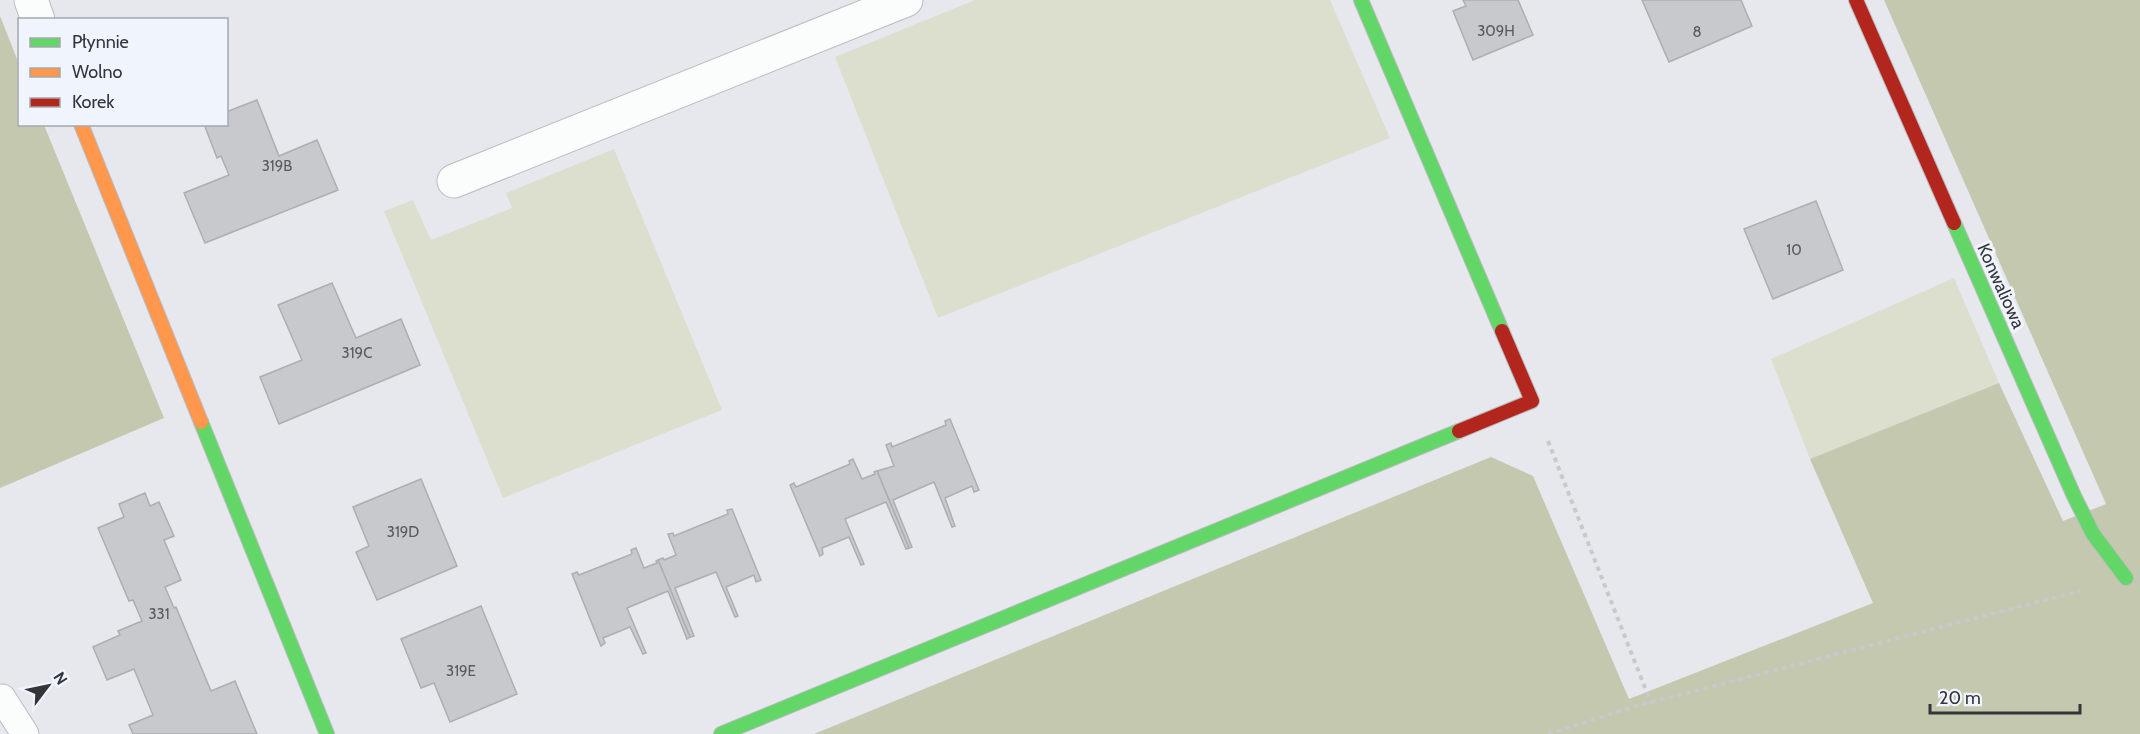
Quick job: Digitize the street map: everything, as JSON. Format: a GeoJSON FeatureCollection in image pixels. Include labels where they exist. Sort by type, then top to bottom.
{"type":"FeatureCollection","features":[{"type":"Feature","properties":{"kind":"street"},"geometry":{"type":"LineString","coordinates":[[30,0],[37,18]]}},
{"type":"Feature","properties":{"kind":"street"},"geometry":{"type":"LineString","coordinates":[[454,181],[906,0]]}},
{"type":"Feature","properties":{"kind":"street"},"geometry":{"type":"LineString","coordinates":[[721,734],[1532,401],[1361,0]]}},
{"type":"Feature","properties":{"kind":"street","name":"Konwaliowa"},"geometry":{"type":"LineString","coordinates":[[1856,0],[2074,496],[2093,534],[2126,578]]}},
{"type":"Feature","properties":{"kind":"street"},"geometry":{"type":"LineString","coordinates":[[82,126],[327,734]]}},
{"type":"Feature","properties":{"kind":"lane"},"geometry":{"type":"LineString","coordinates":[[2,698],[25,734]]}},
{"type":"Feature","properties":{"kind":"path"},"geometry":{"type":"LineString","coordinates":[[1532,401],[1651,703]]}},
{"type":"Feature","properties":{"kind":"path"},"geometry":{"type":"LineString","coordinates":[[1548,734],[1651,703],[2126,578]]}},
{"type":"Feature","properties":{"kind":"green space"},"geometry":{"type":"Polygon","coordinates":[[[975,0],[1330,0],[1390,138],[938,318],[835,57],[975,0]]]}},
{"type":"Feature","properties":{"kind":"green space"},"geometry":{"type":"Polygon","coordinates":[[[1884,0],[2140,0],[2140,734],[814,734],[1491,457],[1533,476],[1629,699],[1873,603],[1810,459],[1999,383],[2063,521],[2106,504],[1884,0]]]}},
{"type":"Feature","properties":{"kind":"green space"},"geometry":{"type":"Polygon","coordinates":[[[0,16],[18,61],[18,126],[44,126],[164,418],[0,488],[0,16]]]}},
{"type":"Feature","properties":{"kind":"green space"},"geometry":{"type":"Polygon","coordinates":[[[614,149],[722,410],[503,498],[384,211],[413,200],[431,240],[512,208],[506,193],[614,149]]]}},
{"type":"Feature","properties":{"kind":"green space"},"geometry":{"type":"Polygon","coordinates":[[[1954,278],[1999,383],[1810,459],[1771,359],[1954,278]]]}},
{"type":"Feature","properties":{"kind":"building"},"geometry":{"type":"Polygon","coordinates":[[[1463,0],[1518,0],[1533,35],[1473,60],[1453,11],[1466,6],[1463,0]]]}},
{"type":"Feature","properties":{"kind":"building"},"geometry":{"type":"Polygon","coordinates":[[[1642,0],[1741,0],[1752,26],[1669,62],[1642,0]]]}},
{"type":"Feature","properties":{"kind":"building"},"geometry":{"type":"Polygon","coordinates":[[[257,100],[279,156],[317,140],[338,190],[205,243],[184,193],[229,175],[221,156],[217,158],[205,126],[228,126],[228,111],[257,100]]]}},
{"type":"Feature","properties":{"kind":"building"},"geometry":{"type":"Polygon","coordinates":[[[1816,201],[1843,270],[1773,299],[1744,229],[1816,201]]]}},
{"type":"Feature","properties":{"kind":"building"},"geometry":{"type":"Polygon","coordinates":[[[332,283],[356,338],[401,319],[420,365],[279,424],[260,377],[302,360],[278,305],[332,283]]]}},
{"type":"Feature","properties":{"kind":"building"},"geometry":{"type":"Polygon","coordinates":[[[950,419],[979,490],[974,492],[972,486],[945,498],[955,526],[952,527],[934,482],[893,500],[912,547],[909,548],[877,471],[894,466],[886,445],[891,443],[892,447],[946,425],[945,421],[950,419]]]}},
{"type":"Feature","properties":{"kind":"building"},"geometry":{"type":"Polygon","coordinates":[[[853,459],[862,479],[877,471],[909,548],[906,549],[886,502],[845,519],[864,564],[861,565],[849,537],[822,548],[823,554],[820,556],[790,485],[794,483],[796,487],[850,464],[849,461],[853,459]]]}},
{"type":"Feature","properties":{"kind":"building"},"geometry":{"type":"Polygon","coordinates":[[[421,479],[457,566],[377,600],[356,552],[369,546],[353,507],[421,479]]]}},
{"type":"Feature","properties":{"kind":"building"},"geometry":{"type":"Polygon","coordinates":[[[145,493],[150,506],[159,502],[174,536],[164,540],[181,580],[165,587],[174,608],[176,607],[211,691],[235,681],[257,734],[133,734],[129,725],[153,715],[134,669],[107,680],[93,647],[120,635],[118,631],[142,621],[133,600],[129,601],[98,528],[124,517],[119,504],[145,493]]]}},
{"type":"Feature","properties":{"kind":"building"},"geometry":{"type":"Polygon","coordinates":[[[732,509],[761,580],[756,582],[754,575],[726,587],[738,616],[735,617],[716,572],[675,588],[694,636],[690,637],[658,560],[676,555],[668,534],[673,533],[674,536],[728,514],[727,510],[732,509]]]}},
{"type":"Feature","properties":{"kind":"building"},"geometry":{"type":"Polygon","coordinates":[[[636,548],[644,568],[657,563],[658,560],[690,637],[687,639],[668,591],[627,608],[646,653],[643,654],[630,627],[603,638],[605,643],[601,646],[572,574],[577,572],[579,575],[632,554],[631,550],[636,548]]]}},
{"type":"Feature","properties":{"kind":"building"},"geometry":{"type":"Polygon","coordinates":[[[481,606],[517,694],[450,722],[434,683],[421,688],[401,639],[481,606]]]}},
{"type":"Feature","properties":{"kind":"traffic: fast"},"geometry":{"type":"LineString","coordinates":[[1361,0],[1502,331]]}},
{"type":"Feature","properties":{"kind":"traffic: fast"},"geometry":{"type":"LineString","coordinates":[[1954,223],[2074,496],[2093,534],[2126,578]]}},
{"type":"Feature","properties":{"kind":"traffic: fast"},"geometry":{"type":"LineString","coordinates":[[201,422],[327,734]]}},
{"type":"Feature","properties":{"kind":"traffic: fast"},"geometry":{"type":"LineString","coordinates":[[721,734],[1459,431]]}},
{"type":"Feature","properties":{"kind":"traffic: slow"},"geometry":{"type":"LineString","coordinates":[[82,126],[201,422]]}},
{"type":"Feature","properties":{"kind":"traffic: jam"},"geometry":{"type":"LineString","coordinates":[[1856,0],[1954,223]]}},
{"type":"Feature","properties":{"kind":"traffic: jam"},"geometry":{"type":"LineString","coordinates":[[1459,431],[1532,401],[1502,331]]}}]}
